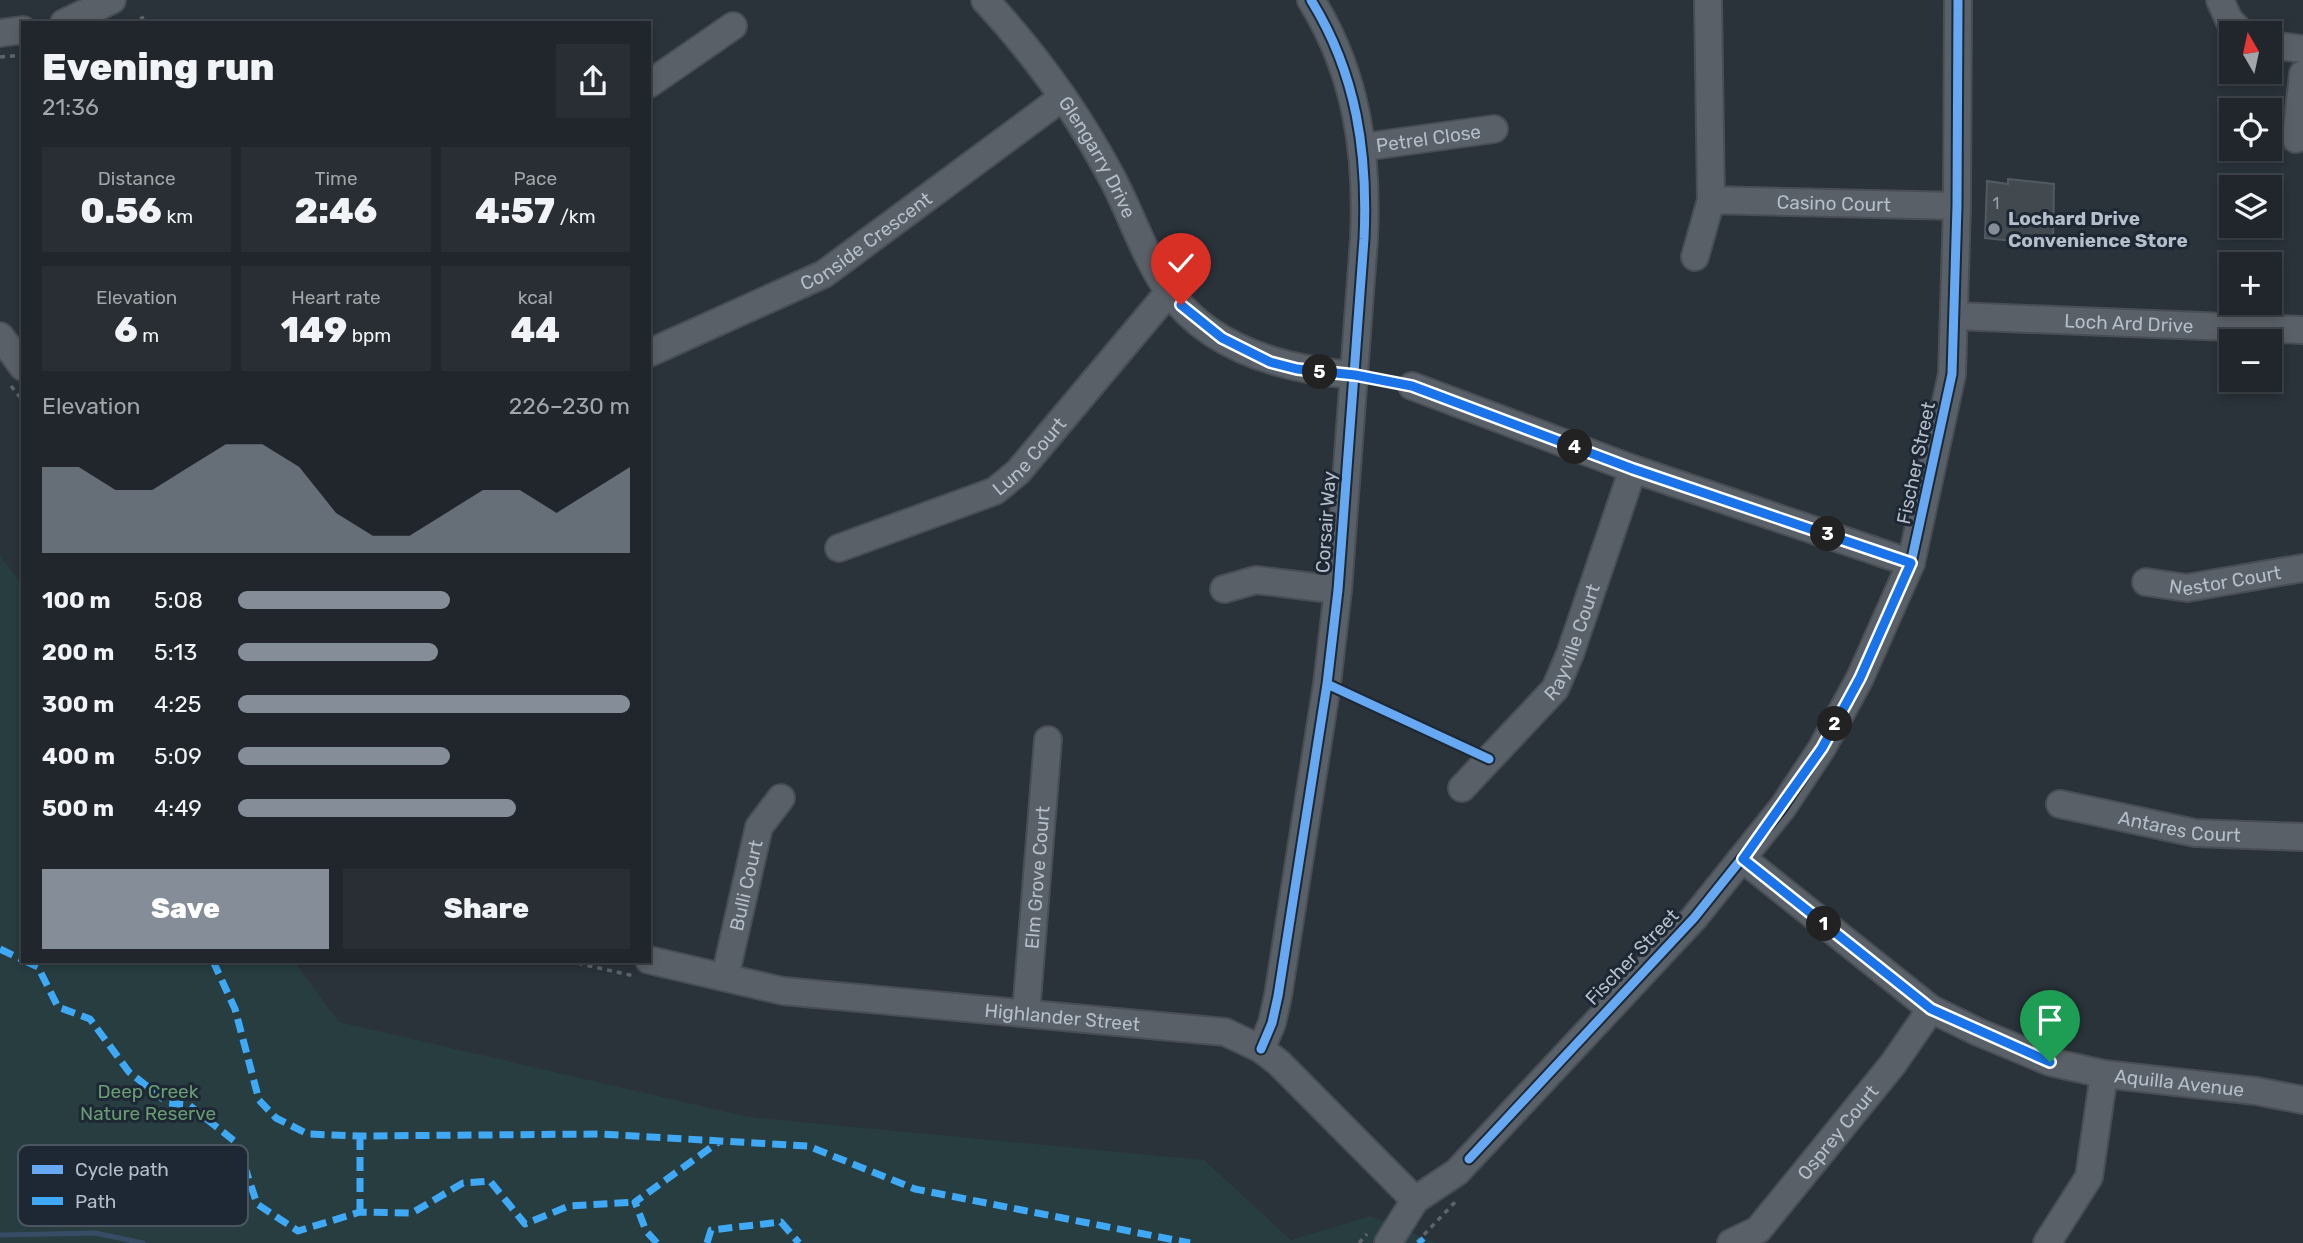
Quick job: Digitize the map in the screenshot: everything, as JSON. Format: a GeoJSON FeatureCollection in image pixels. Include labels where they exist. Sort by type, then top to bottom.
{"type":"FeatureCollection","features":[{"type":"Feature","properties":{"kind":"street","name":"Glengarry Drive"},"geometry":{"type":"LineString","coordinates":[[985,0],[1019,38],[1063,97],[1111,176],[1169,292],[1202,324],[1244,351],[1297,369],[1355,375]]}},
{"type":"Feature","properties":{"kind":"street","name":"Corsair Way"},"geometry":{"type":"LineString","coordinates":[[1261,1049],[1272,1023],[1278,996],[1327,684],[1338,590],[1367,186],[1364,147],[1345,69],[1311,0]]}},
{"type":"Feature","properties":{"kind":"street"},"geometry":{"type":"LineString","coordinates":[[1695,257],[1712,200],[1708,0]]}},
{"type":"Feature","properties":{"kind":"street","name":"Fischer Street"},"geometry":{"type":"LineString","coordinates":[[1388,1243],[1415,1200],[1457,1171],[1572,1045],[1694,918],[1743,859],[1822,748],[1860,678],[1911,563],[1952,374],[1956,316],[1958,0]]}},
{"type":"Feature","properties":{"kind":"street"},"geometry":{"type":"LineString","coordinates":[[2220,0],[2230,21]]}},
{"type":"Feature","properties":{"kind":"street"},"geometry":{"type":"LineString","coordinates":[[68,21],[105,2]]}},
{"type":"Feature","properties":{"kind":"street"},"geometry":{"type":"LineString","coordinates":[[651,83],[733,26]]}},
{"type":"Feature","properties":{"kind":"street"},"geometry":{"type":"LineString","coordinates":[[0,33],[21,30]]}},
{"type":"Feature","properties":{"kind":"street"},"geometry":{"type":"LineString","coordinates":[[2282,46],[2303,48]]}},
{"type":"Feature","properties":{"kind":"street"},"geometry":{"type":"LineString","coordinates":[[2296,139],[2303,74]]}},
{"type":"Feature","properties":{"kind":"street","name":"Conside Crescent"},"geometry":{"type":"LineString","coordinates":[[651,352],[824,274],[1063,97]]}},
{"type":"Feature","properties":{"kind":"street","name":"Petrel Close"},"geometry":{"type":"LineString","coordinates":[[1364,147],[1494,129]]}},
{"type":"Feature","properties":{"kind":"street","name":"Casino Court"},"geometry":{"type":"LineString","coordinates":[[1712,200],[1957,206]]}},
{"type":"Feature","properties":{"kind":"street","name":"Lune Court"},"geometry":{"type":"LineString","coordinates":[[839,548],[995,491],[1018,472],[1169,292]]}},
{"type":"Feature","properties":{"kind":"street","name":"Loch Ard Drive"},"geometry":{"type":"LineString","coordinates":[[1956,316],[2303,330]]}},
{"type":"Feature","properties":{"kind":"street"},"geometry":{"type":"LineString","coordinates":[[0,336],[21,365]]}},
{"type":"Feature","properties":{"kind":"street"},"geometry":{"type":"LineString","coordinates":[[1412,386],[1633,469],[1911,563]]}},
{"type":"Feature","properties":{"kind":"street","name":"Rayville Court"},"geometry":{"type":"LineString","coordinates":[[1462,788],[1555,689],[1570,654],[1633,469]]}},
{"type":"Feature","properties":{"kind":"street","name":"Nestor Court"},"geometry":{"type":"LineString","coordinates":[[2146,582],[2187,588],[2303,568]]}},
{"type":"Feature","properties":{"kind":"street"},"geometry":{"type":"LineString","coordinates":[[1224,589],[1256,580],[1338,590]]}},
{"type":"Feature","properties":{"kind":"street","name":"Elm Grove Court"},"geometry":{"type":"LineString","coordinates":[[1026,1013],[1048,740]]}},
{"type":"Feature","properties":{"kind":"street","name":"Bulli Court"},"geometry":{"type":"LineString","coordinates":[[725,977],[759,827],[781,798]]}},
{"type":"Feature","properties":{"kind":"street","name":"Antares Court"},"geometry":{"type":"LineString","coordinates":[[2060,804],[2195,832],[2303,837]]}},
{"type":"Feature","properties":{"kind":"street","name":"Aquilla Avenue"},"geometry":{"type":"LineString","coordinates":[[1743,859],[1931,1009],[2050,1062],[2104,1074],[2256,1091],[2303,1100]]}},
{"type":"Feature","properties":{"kind":"street","name":"Highlander Street"},"geometry":{"type":"LineString","coordinates":[[646,969],[725,977],[783,991],[1225,1032],[1261,1049],[1279,1063],[1415,1200]]}},
{"type":"Feature","properties":{"kind":"street","name":"Osprey Court"},"geometry":{"type":"LineString","coordinates":[[1731,1243],[1758,1230],[1893,1064],[1931,1009]]}},
{"type":"Feature","properties":{"kind":"street"},"geometry":{"type":"LineString","coordinates":[[2047,1243],[2088,1177],[2104,1074]]}},
{"type":"Feature","properties":{"kind":"path"},"geometry":{"type":"LineString","coordinates":[[135,21],[144,17]]}},
{"type":"Feature","properties":{"kind":"path"},"geometry":{"type":"LineString","coordinates":[[0,57],[21,55]]}},
{"type":"Feature","properties":{"kind":"path"},"geometry":{"type":"LineString","coordinates":[[1355,375],[1412,386]]}},
{"type":"Feature","properties":{"kind":"path"},"geometry":{"type":"LineString","coordinates":[[588,963],[646,969]]}},
{"type":"Feature","properties":{"kind":"green space","name":"Deep Creek Nature Reserve"},"geometry":{"type":"Polygon","coordinates":[[[0,555],[21,583],[21,963],[295,963],[339,1022],[749,1117],[1204,1160],[1291,1240],[1371,1216],[1437,1243],[0,1243],[0,555]]]}},
{"type":"Feature","properties":{"kind":"building"},"geometry":{"type":"Polygon","coordinates":[[[2008,179],[2054,184],[2053,245],[1985,238],[1987,181],[2008,184],[2008,179]]]}},
{"type":"Feature","properties":{"kind":"waterway"},"geometry":{"type":"LineString","coordinates":[[0,1235],[95,1233],[143,1243]]}},
{"type":"Feature","properties":{"kind":"marked path"},"geometry":{"type":"LineString","coordinates":[[0,949],[21,959]]}},
{"type":"Feature","properties":{"kind":"marked path"},"geometry":{"type":"LineString","coordinates":[[29,963],[38,967],[58,1007],[90,1019],[129,1072],[168,1103],[189,1105],[238,1145]]}},
{"type":"Feature","properties":{"kind":"marked path"},"geometry":{"type":"LineString","coordinates":[[214,963],[235,1009],[259,1100],[276,1118],[308,1134],[599,1134],[808,1146],[915,1189],[1190,1243]]}},
{"type":"Feature","properties":{"kind":"marked path"},"geometry":{"type":"LineString","coordinates":[[360,1136],[360,1212]]}},
{"type":"Feature","properties":{"kind":"marked path"},"geometry":{"type":"LineString","coordinates":[[657,1243],[646,1231],[635,1202],[720,1141]]}},
{"type":"Feature","properties":{"kind":"marked path"},"geometry":{"type":"LineString","coordinates":[[248,1177],[257,1204],[298,1231],[360,1212],[412,1213],[463,1183],[490,1181],[525,1224],[569,1206],[635,1202]]}},
{"type":"Feature","properties":{"kind":"marked path"},"geometry":{"type":"LineString","coordinates":[[707,1243],[711,1230],[781,1222],[799,1243]]}},
{"type":"Feature","properties":{"kind":"marked path"},"geometry":{"type":"LineString","coordinates":[[1419,1239],[1423,1243]]}},
{"type":"Feature","properties":{"kind":"cycle path"},"geometry":{"type":"LineString","coordinates":[[1261,1049],[1272,1023],[1278,996],[1327,684],[1338,590],[1364,239],[1364,176],[1356,115],[1339,57],[1311,0]]}},
{"type":"Feature","properties":{"kind":"cycle path"},"geometry":{"type":"LineString","coordinates":[[1469,1159],[1694,918],[1783,807],[1822,748],[1860,678],[1911,563],[1952,374],[1957,206],[1958,0]]}},
{"type":"Feature","properties":{"kind":"cycle path"},"geometry":{"type":"LineString","coordinates":[[1327,684],[1489,759]]}},
{"type":"Feature","properties":{"kind":"place","name":"Lochard Drive Convenience Store"},"geometry":{"type":"Point","coordinates":[1994,229]}},
{"type":"Feature","properties":{"kind":"route"},"geometry":{"type":"LineString","coordinates":[[1181,305],[1222,338],[1270,362],[1297,369],[1355,375],[1412,386],[1633,469],[1911,563],[1860,678],[1822,748],[1783,807],[1743,859],[1931,1009],[2050,1062]]}}]}
